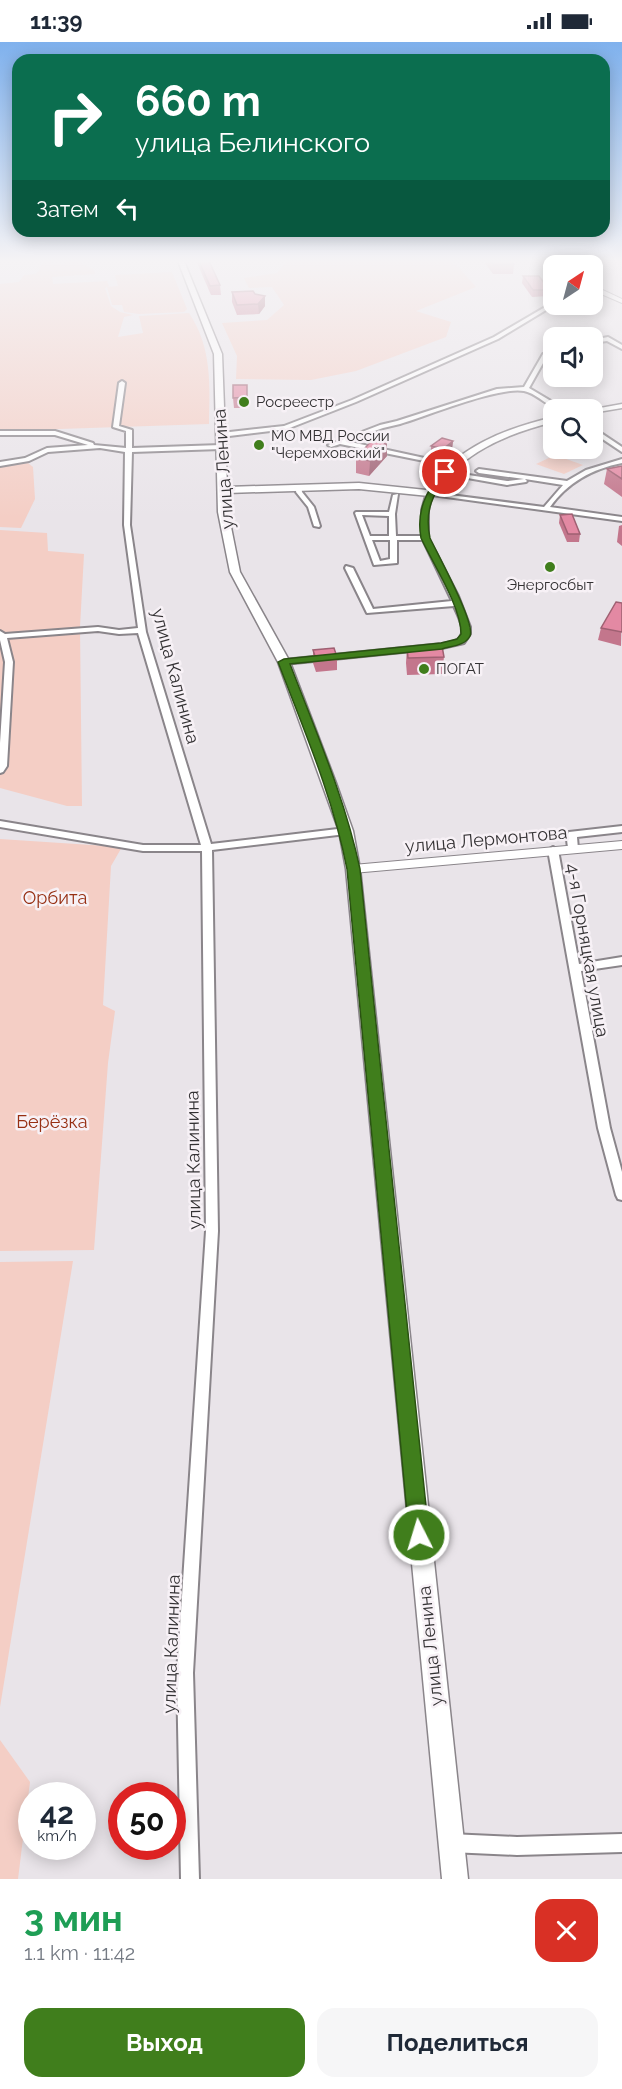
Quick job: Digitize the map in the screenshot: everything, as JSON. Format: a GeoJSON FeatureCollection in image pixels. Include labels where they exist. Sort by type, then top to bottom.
{"type":"FeatureCollection","features":[{"type":"Feature","properties":{"kind":"main road","name":"улица Ленина"},"geometry":{"type":"LineString","coordinates":[[215,347],[218,354],[222,490],[227,534],[235,572],[284,662],[346,831],[353,869],[454,1879]]}},
{"type":"Feature","properties":{"kind":"main road"},"geometry":{"type":"LineString","coordinates":[[603,409],[622,406]]}},
{"type":"Feature","properties":{"kind":"main road"},"geometry":{"type":"LineString","coordinates":[[222,490],[359,486],[429,493],[448,469],[481,445],[543,423]]}},
{"type":"Feature","properties":{"kind":"street"},"geometry":{"type":"LineString","coordinates":[[221,435],[285,428],[354,401],[476,347]]}},
{"type":"Feature","properties":{"kind":"street"},"geometry":{"type":"LineString","coordinates":[[526,389],[543,359]]}},
{"type":"Feature","properties":{"kind":"street"},"geometry":{"type":"LineString","coordinates":[[122,383],[116,427],[129,430],[128,450]]}},
{"type":"Feature","properties":{"kind":"street"},"geometry":{"type":"LineString","coordinates":[[331,445],[382,426],[398,423],[499,390],[526,389],[544,399]]}},
{"type":"Feature","properties":{"kind":"street"},"geometry":{"type":"LineString","coordinates":[[0,433],[55,433],[100,446],[128,450],[221,447]]}},
{"type":"Feature","properties":{"kind":"street"},"geometry":{"type":"LineString","coordinates":[[603,437],[622,450]]}},
{"type":"Feature","properties":{"kind":"street"},"geometry":{"type":"LineString","coordinates":[[339,442],[507,483],[524,481],[528,477]]}},
{"type":"Feature","properties":{"kind":"street"},"geometry":{"type":"LineString","coordinates":[[0,464],[27,460],[47,450],[100,446]]}},
{"type":"Feature","properties":{"kind":"street","name":"улица Калинина"},"geometry":{"type":"LineString","coordinates":[[128,450],[127,525],[142,630],[207,848],[212,1231],[185,1673],[190,1879]]}},
{"type":"Feature","properties":{"kind":"street"},"geometry":{"type":"LineString","coordinates":[[546,509],[566,483],[595,468],[622,461]]}},
{"type":"Feature","properties":{"kind":"street"},"geometry":{"type":"LineString","coordinates":[[479,471],[566,483]]}},
{"type":"Feature","properties":{"kind":"street"},"geometry":{"type":"LineString","coordinates":[[299,487],[299,492],[311,507],[317,526]]}},
{"type":"Feature","properties":{"kind":"street"},"geometry":{"type":"LineString","coordinates":[[284,662],[442,646],[460,641],[466,634],[466,627],[457,603],[425,538],[425,510],[429,493],[622,519]]}},
{"type":"Feature","properties":{"kind":"street"},"geometry":{"type":"LineString","coordinates":[[392,514],[358,513],[376,563],[394,561],[392,514],[396,495]]}},
{"type":"Feature","properties":{"kind":"street"},"geometry":{"type":"LineString","coordinates":[[368,538],[425,538]]}},
{"type":"Feature","properties":{"kind":"street"},"geometry":{"type":"LineString","coordinates":[[349,568],[370,611],[457,603]]}},
{"type":"Feature","properties":{"kind":"street"},"geometry":{"type":"LineString","coordinates":[[0,770],[3,766],[9,662],[2,634],[142,630]]}},
{"type":"Feature","properties":{"kind":"street"},"geometry":{"type":"LineString","coordinates":[[0,824],[143,848],[207,848],[346,831]]}},
{"type":"Feature","properties":{"kind":"street"},"geometry":{"type":"LineString","coordinates":[[573,849],[572,834],[622,829]]}},
{"type":"Feature","properties":{"kind":"street","name":"улица Лермонтова"},"geometry":{"type":"LineString","coordinates":[[353,869],[622,845]]}},
{"type":"Feature","properties":{"kind":"street","name":"4-я Горняцкая улица"},"geometry":{"type":"LineString","coordinates":[[553,850],[604,1128],[622,1195]]}},
{"type":"Feature","properties":{"kind":"street"},"geometry":{"type":"LineString","coordinates":[[576,968],[622,961]]}},
{"type":"Feature","properties":{"kind":"street"},"geometry":{"type":"LineString","coordinates":[[450,1843],[517,1846],[622,1843]]}},
{"type":"Feature","properties":{"kind":"green space"},"geometry":{"type":"Polygon","coordinates":[[[0,347],[204,347],[209,381],[209,424],[0,431],[0,347]]]}},
{"type":"Feature","properties":{"kind":"green space"},"geometry":{"type":"Polygon","coordinates":[[[233,347],[420,347],[356,371],[311,380],[236,379],[237,356],[233,347]]]}},
{"type":"Feature","properties":{"kind":"green space"},"geometry":{"type":"Polygon","coordinates":[[[547,459],[566,459],[583,465],[564,474],[536,464],[547,459]]]}},
{"type":"Feature","properties":{"kind":"green space"},"geometry":{"type":"Polygon","coordinates":[[[28,463],[33,467],[35,499],[21,528],[0,527],[0,467],[28,463]]]}},
{"type":"Feature","properties":{"kind":"green space"},"geometry":{"type":"Polygon","coordinates":[[[0,530],[47,533],[48,551],[84,554],[80,627],[82,806],[67,806],[0,788],[0,530]]]}},
{"type":"Feature","properties":{"kind":"green space"},"geometry":{"type":"Polygon","coordinates":[[[0,839],[122,847],[111,866],[103,1005],[115,1011],[108,1063],[94,1250],[0,1251],[0,839]]]}},
{"type":"Feature","properties":{"kind":"green space"},"geometry":{"type":"Polygon","coordinates":[[[73,1261],[0,1707],[0,1262],[73,1261]]]}},
{"type":"Feature","properties":{"kind":"green space"},"geometry":{"type":"Polygon","coordinates":[[[0,1740],[30,1782],[18,1782],[18,1860],[20,1860],[18,1879],[0,1879],[0,1740]]]}},
{"type":"Feature","properties":{"kind":"building"},"geometry":{"type":"Polygon","coordinates":[[[233,385],[247,385],[247,397],[233,398],[233,385]]]}},
{"type":"Feature","properties":{"kind":"building"},"geometry":{"type":"Polygon","coordinates":[[[374,438],[387,441],[370,461],[356,458],[374,438]]]}},
{"type":"Feature","properties":{"kind":"building"},"geometry":{"type":"Polygon","coordinates":[[[442,438],[453,441],[443,449],[431,446],[442,438]]]}},
{"type":"Feature","properties":{"kind":"building"},"geometry":{"type":"Polygon","coordinates":[[[622,466],[622,479],[607,469],[622,466]]]}},
{"type":"Feature","properties":{"kind":"building"},"geometry":{"type":"Polygon","coordinates":[[[572,514],[580,534],[568,534],[560,515],[572,514]]]}},
{"type":"Feature","properties":{"kind":"building"},"geometry":{"type":"Polygon","coordinates":[[[616,602],[622,603],[622,632],[601,628],[616,602]]]}},
{"type":"Feature","properties":{"kind":"building"},"geometry":{"type":"Polygon","coordinates":[[[442,646],[444,657],[408,658],[407,647],[442,646]]]}},
{"type":"Feature","properties":{"kind":"building"},"geometry":{"type":"Polygon","coordinates":[[[334,648],[337,657],[316,659],[313,650],[334,648]]]}},
{"type":"Feature","properties":{"kind":"place","name":"Росреестр"},"geometry":{"type":"Point","coordinates":[244,402]}},
{"type":"Feature","properties":{"kind":"place","name":"МО МВД России \"Черемховский\""},"geometry":{"type":"Point","coordinates":[259,445]}},
{"type":"Feature","properties":{"kind":"place","name":"Энергосбыт"},"geometry":{"type":"Point","coordinates":[550,567]}},
{"type":"Feature","properties":{"kind":"place","name":"ПОГАТ"},"geometry":{"type":"Point","coordinates":[424,669]}},
{"type":"Feature","properties":{"kind":"route"},"geometry":{"type":"LineString","coordinates":[[419,1535],[353,869],[346,831],[284,662],[442,646],[460,641],[466,634],[466,627],[457,603],[425,538],[425,510],[429,493],[445,472]]}},
{"type":"Feature","properties":{"kind":"park label","name":"Орбита"},"geometry":{"type":"Point","coordinates":[55,897]}},
{"type":"Feature","properties":{"kind":"park label","name":"Берёзка"},"geometry":{"type":"Point","coordinates":[52,1121]}}]}
